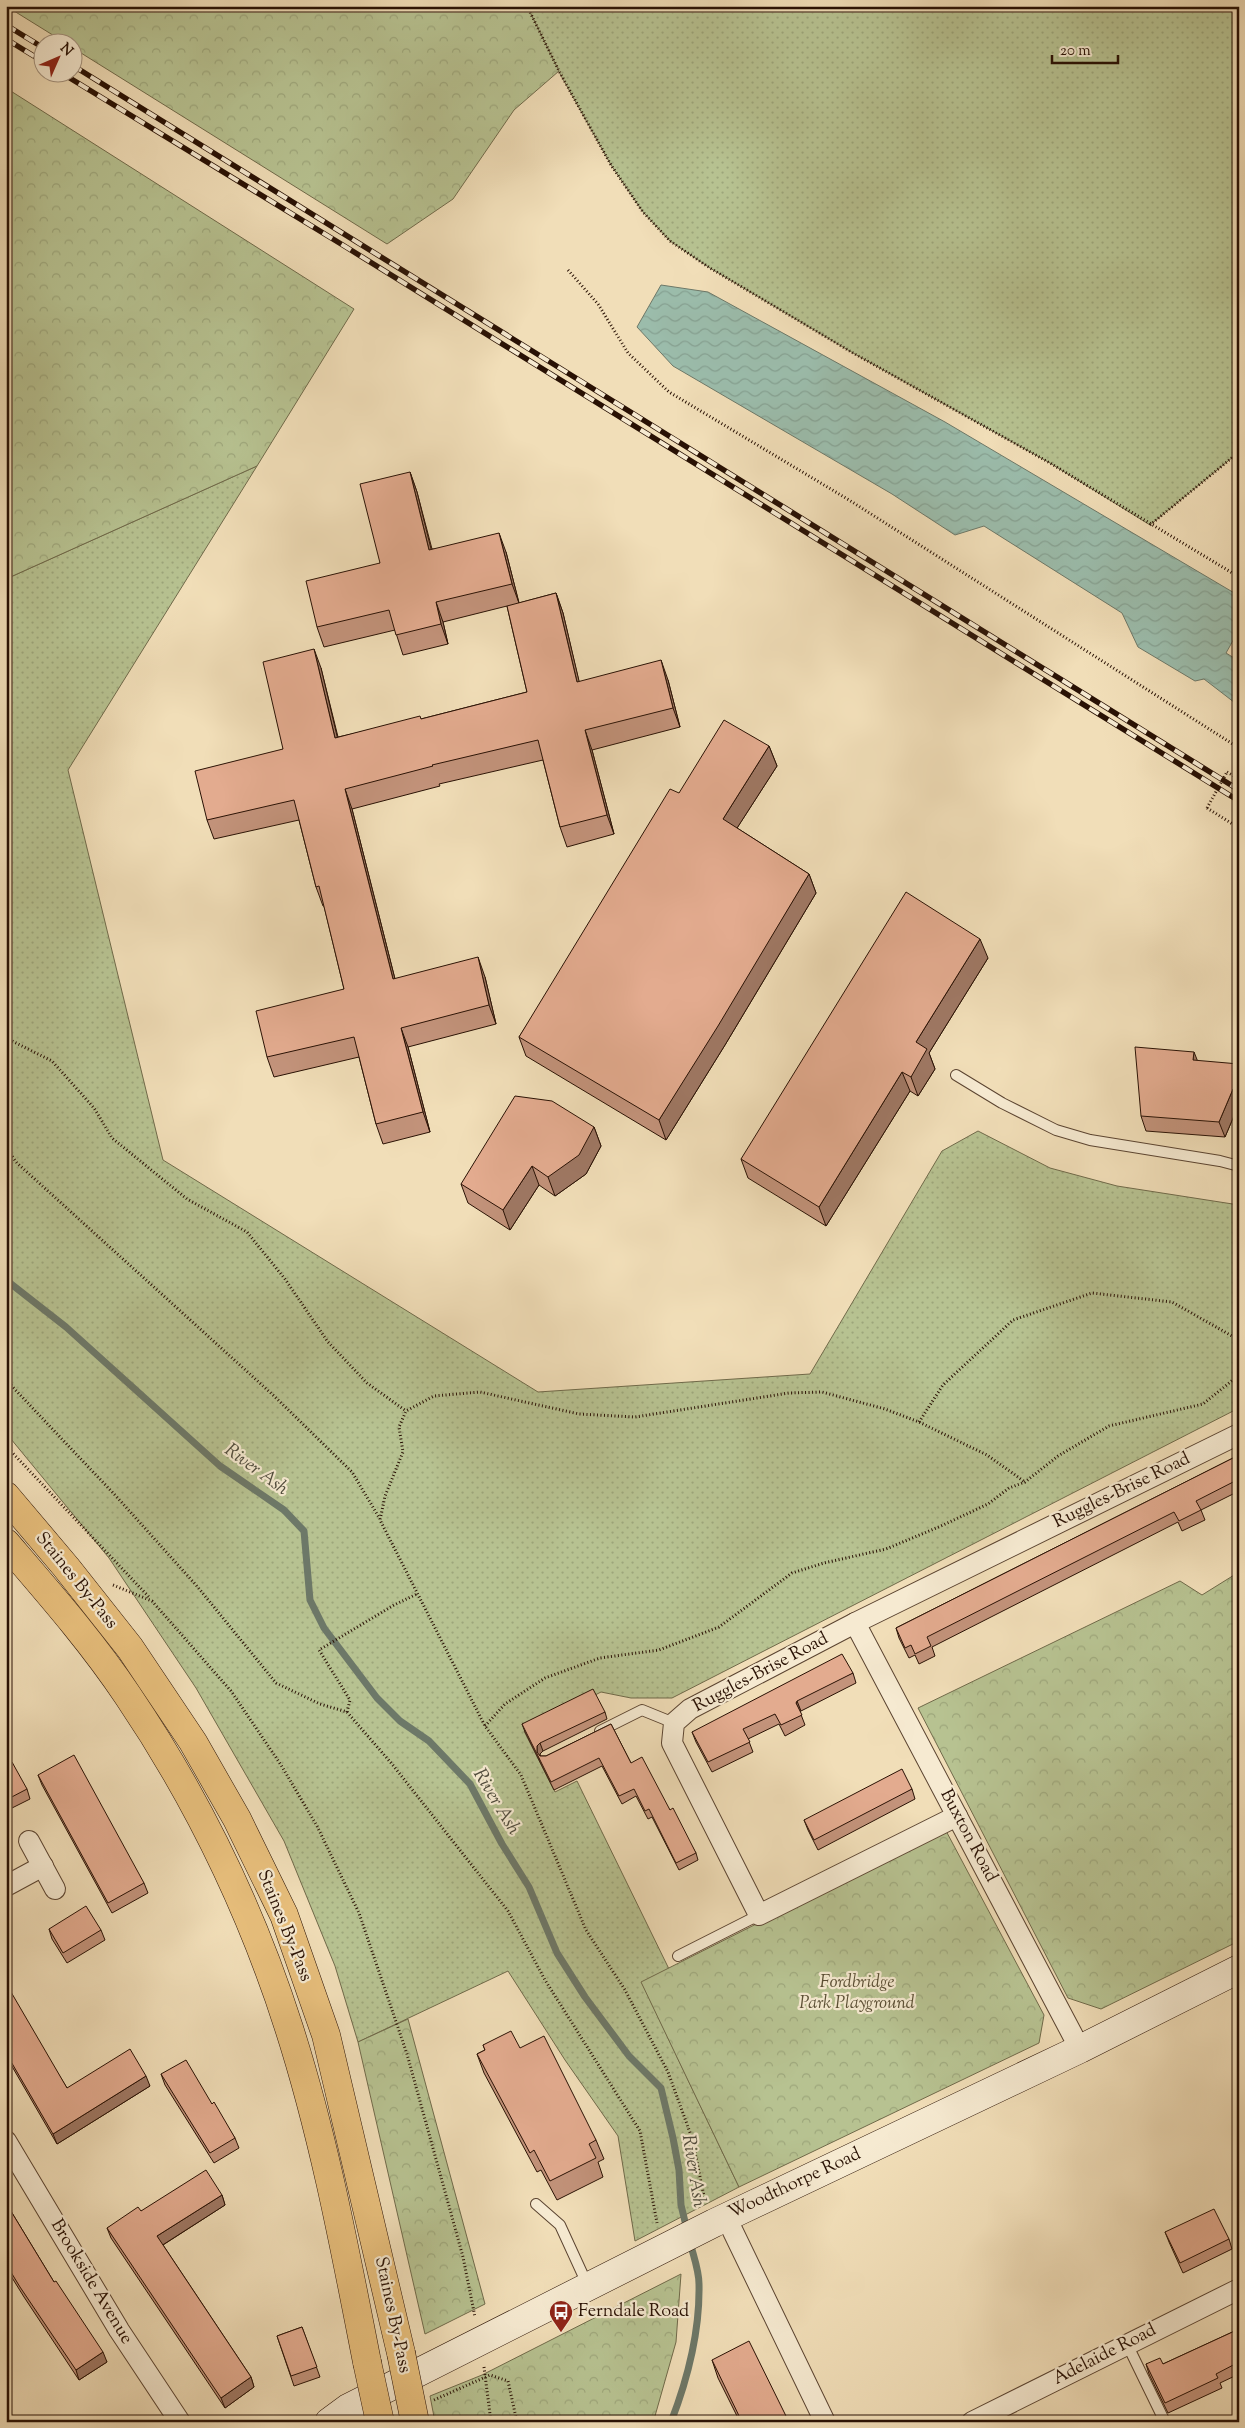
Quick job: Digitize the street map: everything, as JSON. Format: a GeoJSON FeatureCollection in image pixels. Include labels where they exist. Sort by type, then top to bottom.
{"type":"FeatureCollection","features":[{"type":"Feature","properties":{"kind":"highway","name":"Staines By-Pass"},"geometry":{"type":"LineString","coordinates":[[6,1496],[66,1567],[130,1648],[193,1742],[237,1819],[284,1915],[326,2035],[401,2353],[414,2422]]}},
{"type":"Feature","properties":{"kind":"highway","name":"Staines By-Pass"},"geometry":{"type":"LineString","coordinates":[[6,1543],[128,1696],[175,1772],[212,1839],[245,1910],[289,2029],[316,2126],[349,2268],[380,2422]]}},
{"type":"Feature","properties":{"kind":"street","name":"Ruggles-Brise Road"},"geometry":{"type":"LineString","coordinates":[[759,1915],[672,1743],[674,1723],[690,1709],[855,1623],[1239,1434]]}},
{"type":"Feature","properties":{"kind":"street","name":"Buxton Road"},"geometry":{"type":"LineString","coordinates":[[855,1623],[1080,2049]]}},
{"type":"Feature","properties":{"kind":"street"},"geometry":{"type":"LineString","coordinates":[[759,1915],[957,1816]]}},
{"type":"Feature","properties":{"kind":"street"},"geometry":{"type":"LineString","coordinates":[[29,1842],[55,1889]]}},
{"type":"Feature","properties":{"kind":"street"},"geometry":{"type":"LineString","coordinates":[[6,1886],[43,1866]]}},
{"type":"Feature","properties":{"kind":"street","name":"Woodthorpe Road"},"geometry":{"type":"LineString","coordinates":[[328,2422],[348,2408],[486,2358],[588,2287],[696,2232],[1080,2049],[1239,1969]]}},
{"type":"Feature","properties":{"kind":"street","name":"Brookside Avenue"},"geometry":{"type":"LineString","coordinates":[[6,2140],[119,2330],[180,2422]]}},
{"type":"Feature","properties":{"kind":"street"},"geometry":{"type":"LineString","coordinates":[[696,2232],[825,2422]]}},
{"type":"Feature","properties":{"kind":"street","name":"Adelaide Road"},"geometry":{"type":"LineString","coordinates":[[972,2422],[1239,2289]]}},
{"type":"Feature","properties":{"kind":"lane"},"geometry":{"type":"LineString","coordinates":[[956,1075],[1002,1103],[1056,1130],[1090,1140],[1184,1154],[1239,1166]]}},
{"type":"Feature","properties":{"kind":"lane"},"geometry":{"type":"LineString","coordinates":[[590,1736],[642,1710],[674,1723]]}},
{"type":"Feature","properties":{"kind":"lane"},"geometry":{"type":"LineString","coordinates":[[678,1956],[759,1915]]}},
{"type":"Feature","properties":{"kind":"lane"},"geometry":{"type":"LineString","coordinates":[[536,2204],[560,2225],[588,2287]]}},
{"type":"Feature","properties":{"kind":"lane"},"geometry":{"type":"LineString","coordinates":[[1127,2344],[1165,2422]]}},
{"type":"Feature","properties":{"kind":"path"},"geometry":{"type":"LineString","coordinates":[[527,6],[559,72],[611,165],[643,212],[670,241],[710,268],[852,353],[1050,463],[1239,577]]}},
{"type":"Feature","properties":{"kind":"path"},"geometry":{"type":"LineString","coordinates":[[568,270],[598,304],[628,353],[669,392],[849,500],[1239,748]]}},
{"type":"Feature","properties":{"kind":"path"},"geometry":{"type":"LineString","coordinates":[[1150,525],[1239,452]]}},
{"type":"Feature","properties":{"kind":"path"},"geometry":{"type":"LineString","coordinates":[[1239,779],[1227,772],[1207,808],[1239,828]]}},
{"type":"Feature","properties":{"kind":"path"},"geometry":{"type":"LineString","coordinates":[[6,1038],[52,1061],[94,1108],[112,1138],[187,1199],[247,1232],[285,1279],[328,1342],[368,1383],[406,1411]]}},
{"type":"Feature","properties":{"kind":"path"},"geometry":{"type":"LineString","coordinates":[[6,1148],[17,1163],[273,1395],[352,1472],[380,1520],[484,1726],[521,1775],[586,1930],[625,1990],[668,2072],[692,2138],[704,2200],[696,2232]]}},
{"type":"Feature","properties":{"kind":"path"},"geometry":{"type":"LineString","coordinates":[[919,1422],[943,1385],[1013,1320],[1092,1293],[1172,1302],[1239,1340]]}},
{"type":"Feature","properties":{"kind":"path"},"geometry":{"type":"LineString","coordinates":[[484,1726],[505,1704],[545,1678],[600,1658],[659,1650],[719,1627],[792,1573],[824,1563],[886,1550],[988,1504],[1009,1488],[1025,1482],[1058,1456],[1109,1426],[1203,1404],[1239,1375]]}},
{"type":"Feature","properties":{"kind":"path"},"geometry":{"type":"LineString","coordinates":[[6,1380],[114,1494],[196,1585],[276,1683],[320,1704],[347,1712],[392,1764],[508,1911],[545,1980],[640,2131],[696,2232]]}},
{"type":"Feature","properties":{"kind":"path"},"geometry":{"type":"LineString","coordinates":[[380,1520],[385,1496],[403,1452],[399,1427],[406,1411],[434,1396],[480,1392],[579,1414],[635,1417],[789,1393],[822,1392],[885,1409],[919,1422],[987,1455],[1025,1482]]}},
{"type":"Feature","properties":{"kind":"path"},"geometry":{"type":"LineString","coordinates":[[6,1446],[152,1600],[231,1691],[281,1765],[317,1826],[360,1913],[407,2054],[463,2257],[486,2358],[491,2422]]}},
{"type":"Feature","properties":{"kind":"path"},"geometry":{"type":"LineString","coordinates":[[109,1584],[152,1600]]}},
{"type":"Feature","properties":{"kind":"path"},"geometry":{"type":"LineString","coordinates":[[347,1712],[350,1700],[319,1650],[394,1605],[417,1594]]}},
{"type":"Feature","properties":{"kind":"path"},"geometry":{"type":"LineString","coordinates":[[486,2377],[490,2376],[508,2381],[517,2422]]}},
{"type":"Feature","properties":{"kind":"green space"},"geometry":{"type":"Polygon","coordinates":[[[6,6],[527,6],[559,71],[514,110],[453,199],[387,244],[82,54],[82,32],[48,32],[6,6]]]}},
{"type":"Feature","properties":{"kind":"green space"},"geometry":{"type":"Polygon","coordinates":[[[527,6],[1239,6],[1239,452],[1150,525],[1050,463],[853,353],[710,268],[670,241],[643,212],[611,165],[559,72],[527,6]]]}},
{"type":"Feature","properties":{"kind":"green space"},"geometry":{"type":"Polygon","coordinates":[[[6,88],[354,309],[257,466],[6,579],[6,88]]]}},
{"type":"Feature","properties":{"kind":"green space"},"geometry":{"type":"Polygon","coordinates":[[[257,466],[68,770],[163,1160],[538,1392],[810,1374],[942,1151],[978,1131],[1050,1168],[1117,1186],[1239,1205],[1239,1408],[672,1698],[631,1698],[601,1692],[524,1731],[555,1792],[577,1781],[669,1969],[642,1983],[739,2187],[635,2241],[618,2136],[565,2060],[508,1971],[358,2042],[335,1966],[284,1841],[196,1688],[109,1558],[6,1433],[6,579],[257,466]]]}},
{"type":"Feature","properties":{"kind":"green space"},"geometry":{"type":"Polygon","coordinates":[[[1239,1572],[1239,1941],[1101,2009],[1068,1998],[918,1708],[1180,1581],[1202,1595],[1239,1572]]]}},
{"type":"Feature","properties":{"kind":"green space","name":"Fordbridge Park Playground"},"geometry":{"type":"Polygon","coordinates":[[[945,1829],[1044,2015],[1039,2043],[739,2187],[641,1982],[945,1829]]]}},
{"type":"Feature","properties":{"kind":"green space"},"geometry":{"type":"Polygon","coordinates":[[[408,2019],[485,2304],[425,2334],[358,2042],[408,2019]]]}},
{"type":"Feature","properties":{"kind":"green space"},"geometry":{"type":"Polygon","coordinates":[[[681,2274],[676,2342],[655,2416],[651,2422],[435,2422],[430,2396],[482,2375],[681,2274]]]}},
{"type":"Feature","properties":{"kind":"water"},"geometry":{"type":"Polygon","coordinates":[[[661,285],[708,292],[945,422],[1236,594],[1239,597],[1239,630],[1226,653],[1239,661],[1239,706],[1204,679],[1195,681],[1138,647],[1122,613],[984,526],[955,535],[892,494],[673,366],[637,327],[661,285]]]}},
{"type":"Feature","properties":{"kind":"building"},"geometry":{"type":"Polygon","coordinates":[[[410,472],[429,550],[499,533],[512,584],[436,602],[441,624],[396,635],[389,610],[317,627],[306,581],[380,563],[360,484],[410,472]]]}},
{"type":"Feature","properties":{"kind":"building"},"geometry":{"type":"Polygon","coordinates":[[[556,593],[577,682],[661,660],[673,708],[585,730],[607,815],[560,827],[538,740],[432,765],[345,789],[393,979],[478,957],[489,1005],[401,1028],[423,1112],[376,1124],[354,1037],[267,1057],[256,1011],[344,989],[319,886],[316,887],[294,800],[207,820],[195,771],[283,749],[263,662],[314,649],[335,738],[420,716],[421,719],[527,692],[507,606],[556,593]]]}},
{"type":"Feature","properties":{"kind":"building"},"geometry":{"type":"Polygon","coordinates":[[[724,720],[769,746],[723,819],[809,874],[659,1120],[519,1037],[670,789],[679,793],[724,720]]]}},
{"type":"Feature","properties":{"kind":"building"},"geometry":{"type":"Polygon","coordinates":[[[906,892],[980,939],[916,1042],[927,1049],[911,1077],[902,1072],[819,1207],[741,1159],[906,892]]]}},
{"type":"Feature","properties":{"kind":"building"},"geometry":{"type":"Polygon","coordinates":[[[1135,1047],[1194,1052],[1193,1060],[1239,1064],[1239,1089],[1233,1089],[1219,1122],[1141,1116],[1135,1047]]]}},
{"type":"Feature","properties":{"kind":"building"},"geometry":{"type":"Polygon","coordinates":[[[515,1096],[552,1101],[594,1127],[579,1155],[548,1177],[532,1166],[503,1210],[461,1184],[515,1096]]]}},
{"type":"Feature","properties":{"kind":"building"},"geometry":{"type":"Polygon","coordinates":[[[1239,1455],[1239,1479],[1196,1501],[1201,1510],[1179,1521],[1174,1512],[927,1637],[931,1646],[915,1654],[911,1645],[905,1648],[896,1628],[1239,1455]]]}},
{"type":"Feature","properties":{"kind":"building"},"geometry":{"type":"Polygon","coordinates":[[[842,1654],[853,1673],[797,1701],[796,1703],[802,1715],[781,1725],[775,1714],[743,1729],[750,1742],[708,1762],[692,1732],[842,1654]]]}},
{"type":"Feature","properties":{"kind":"building"},"geometry":{"type":"Polygon","coordinates":[[[593,1689],[605,1712],[540,1743],[537,1746],[537,1752],[540,1756],[546,1756],[611,1724],[631,1763],[642,1757],[670,1810],[673,1808],[696,1853],[676,1863],[649,1809],[645,1811],[634,1789],[619,1796],[599,1758],[551,1782],[522,1724],[593,1689]]]}},
{"type":"Feature","properties":{"kind":"building"},"geometry":{"type":"Polygon","coordinates":[[[74,1755],[144,1883],[108,1903],[38,1775],[74,1755]]]}},
{"type":"Feature","properties":{"kind":"building"},"geometry":{"type":"Polygon","coordinates":[[[12,1762],[27,1789],[6,1800],[6,1765],[12,1762]]]}},
{"type":"Feature","properties":{"kind":"building"},"geometry":{"type":"Polygon","coordinates":[[[902,1769],[912,1789],[814,1840],[804,1820],[902,1769]]]}},
{"type":"Feature","properties":{"kind":"building"},"geometry":{"type":"Polygon","coordinates":[[[86,1906],[101,1930],[63,1953],[49,1929],[86,1906]]]}},
{"type":"Feature","properties":{"kind":"building"},"geometry":{"type":"Polygon","coordinates":[[[6,1989],[9,1993],[11,1992],[67,2088],[130,2049],[146,2076],[53,2134],[6,2053],[6,1989]]]}},
{"type":"Feature","properties":{"kind":"building"},"geometry":{"type":"Polygon","coordinates":[[[511,2031],[520,2048],[544,2036],[596,2140],[589,2144],[596,2158],[550,2181],[534,2150],[530,2153],[477,2054],[485,2050],[483,2045],[511,2031]]]}},
{"type":"Feature","properties":{"kind":"building"},"geometry":{"type":"Polygon","coordinates":[[[186,2060],[235,2138],[210,2153],[161,2074],[186,2060]]]}},
{"type":"Feature","properties":{"kind":"building"},"geometry":{"type":"Polygon","coordinates":[[[206,2170],[222,2195],[157,2236],[251,2377],[221,2398],[107,2228],[138,2207],[141,2211],[206,2170]]]}},
{"type":"Feature","properties":{"kind":"building"},"geometry":{"type":"Polygon","coordinates":[[[6,2203],[54,2282],[56,2281],[103,2352],[76,2370],[6,2264],[6,2203]]]}},
{"type":"Feature","properties":{"kind":"building"},"geometry":{"type":"Polygon","coordinates":[[[1214,2209],[1229,2239],[1180,2263],[1165,2232],[1214,2209]]]}},
{"type":"Feature","properties":{"kind":"building"},"geometry":{"type":"Polygon","coordinates":[[[302,2327],[317,2367],[291,2376],[277,2336],[302,2327]]]}},
{"type":"Feature","properties":{"kind":"building"},"geometry":{"type":"Polygon","coordinates":[[[1239,2329],[1239,2362],[1216,2374],[1218,2378],[1165,2403],[1146,2364],[1160,2358],[1163,2364],[1239,2329]]]}},
{"type":"Feature","properties":{"kind":"building"},"geometry":{"type":"Polygon","coordinates":[[[749,2341],[786,2416],[777,2420],[777,2422],[742,2422],[712,2360],[749,2341]]]}},
{"type":"Feature","properties":{"kind":"waterway","name":"River Ash"},"geometry":{"type":"LineString","coordinates":[[6,1280],[66,1327],[220,1466],[284,1510],[304,1531],[310,1600],[324,1628],[377,1698],[400,1721],[429,1741],[470,1784],[502,1844],[529,1887],[557,1953],[585,1997],[629,2056],[661,2088],[679,2170],[681,2205],[687,2230]]}},
{"type":"Feature","properties":{"kind":"waterway","name":"River Ash"},"geometry":{"type":"LineString","coordinates":[[671,2422],[692,2354],[699,2302],[699,2279],[690,2242]]}},
{"type":"Feature","properties":{"kind":"railway"},"geometry":{"type":"LineString","coordinates":[[6,25],[32,41]]}},
{"type":"Feature","properties":{"kind":"railway"},"geometry":{"type":"LineString","coordinates":[[6,39],[32,55]]}},
{"type":"Feature","properties":{"kind":"railway"},"geometry":{"type":"LineString","coordinates":[[82,71],[1239,790]]}},
{"type":"Feature","properties":{"kind":"railway"},"geometry":{"type":"LineString","coordinates":[[76,82],[1239,801]]}},
{"type":"Feature","properties":{"kind":"place","name":"Ferndale Road"},"geometry":{"type":"Point","coordinates":[561,2333]}}]}
